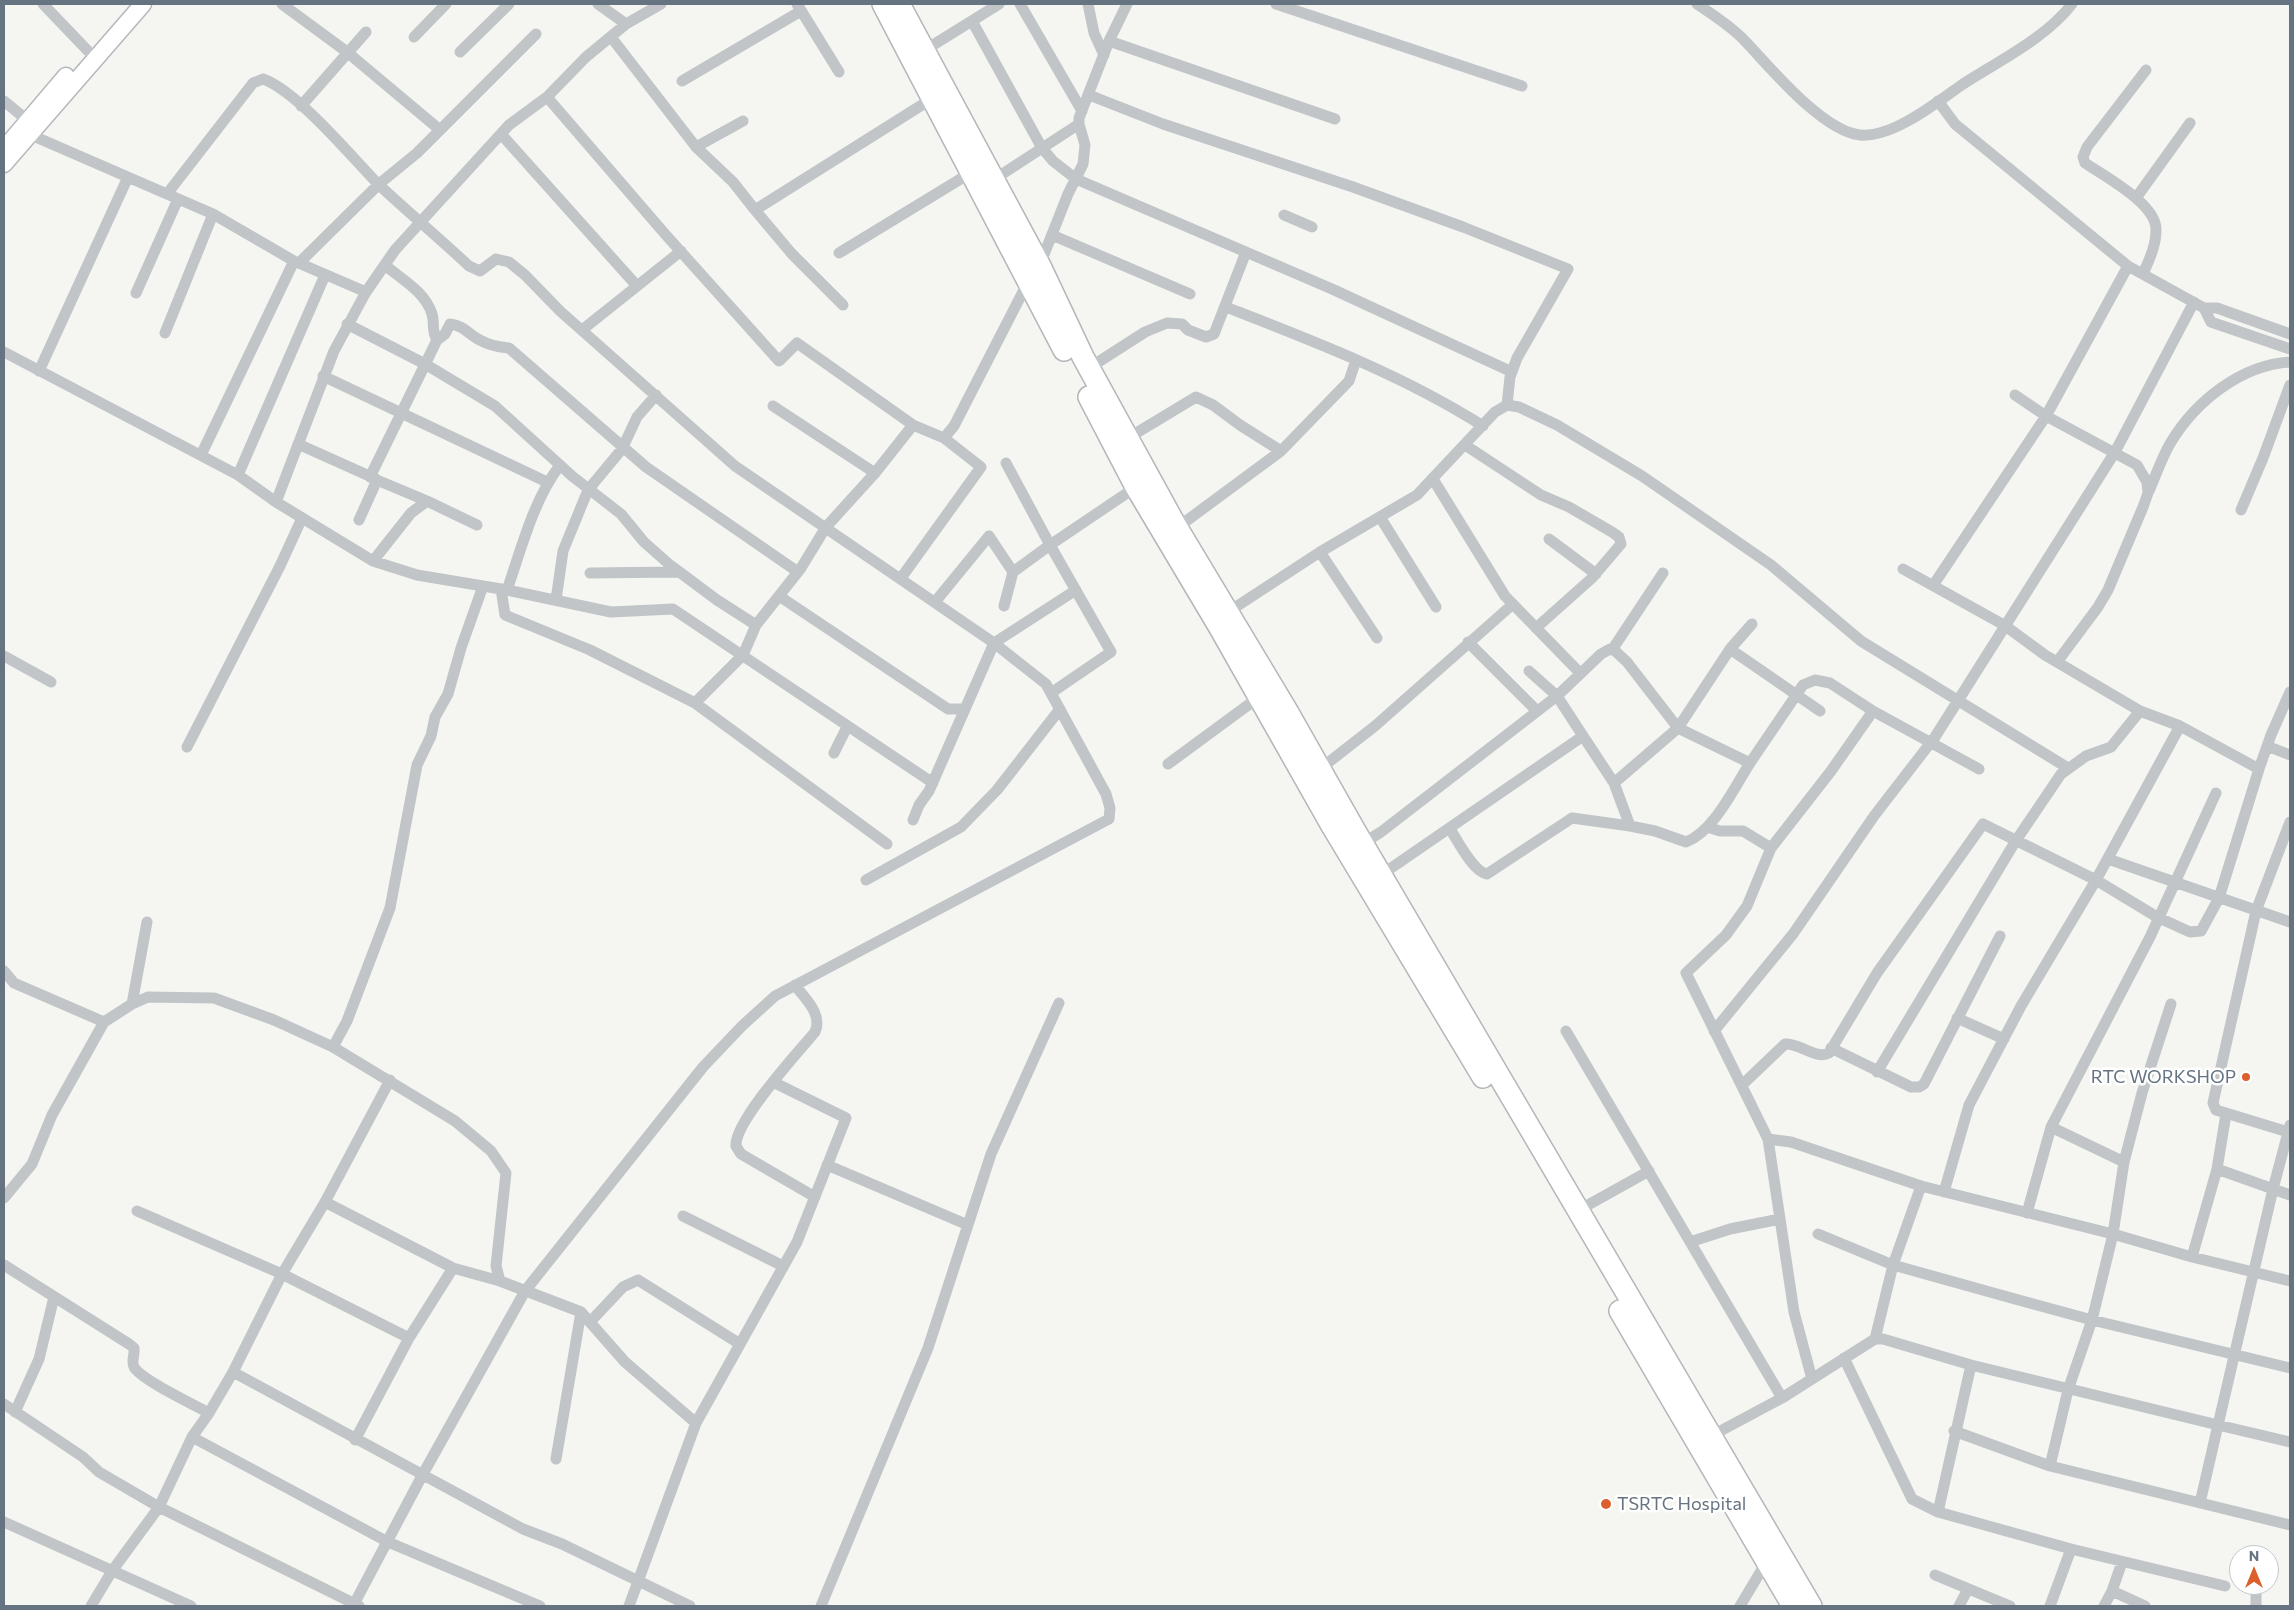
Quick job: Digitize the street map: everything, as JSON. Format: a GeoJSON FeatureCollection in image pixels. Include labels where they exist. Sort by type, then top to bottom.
{"type":"FeatureCollection","features":[{"type":"Feature","properties":{"kind":"highway"},"geometry":{"type":"LineString","coordinates":[[883,4],[933,98],[982,180],[1128,438],[1171,532],[1259,697],[1355,848],[1546,1184],[1793,1606]]}},
{"type":"Feature","properties":{"kind":"highway"},"geometry":{"type":"LineString","coordinates":[[899,4],[925,50],[982,180]]}},
{"type":"Feature","properties":{"kind":"highway"},"geometry":{"type":"LineString","coordinates":[[1034,273],[1136,488],[1171,532],[1228,612],[1320,769],[1355,848],[1381,875],[1811,1606]]}},
{"type":"Feature","properties":{"kind":"street"},"geometry":{"type":"LineString","coordinates":[[43,4],[88,51]]}},
{"type":"Feature","properties":{"kind":"street"},"geometry":{"type":"LineString","coordinates":[[4,164],[29,127],[88,51],[130,4]]}},
{"type":"Feature","properties":{"kind":"street"},"geometry":{"type":"LineString","coordinates":[[4,149],[29,127],[143,4]]}},
{"type":"Feature","properties":{"kind":"street"},"geometry":{"type":"LineString","coordinates":[[282,4],[347,52],[440,130]]}},
{"type":"Feature","properties":{"kind":"street"},"geometry":{"type":"LineString","coordinates":[[414,37],[446,4]]}},
{"type":"Feature","properties":{"kind":"street"},"geometry":{"type":"LineString","coordinates":[[460,52],[509,4]]}},
{"type":"Feature","properties":{"kind":"street"},"geometry":{"type":"LineString","coordinates":[[598,4],[626,24]]}},
{"type":"Feature","properties":{"kind":"street"},"geometry":{"type":"LineString","coordinates":[[276,502],[323,376],[347,324],[395,250],[508,125],[547,97],[586,57],[626,24],[659,4]]}},
{"type":"Feature","properties":{"kind":"street"},"geometry":{"type":"LineString","coordinates":[[925,50],[999,4]]}},
{"type":"Feature","properties":{"kind":"street"},"geometry":{"type":"LineString","coordinates":[[1020,4],[1082,111]]}},
{"type":"Feature","properties":{"kind":"street"},"geometry":{"type":"LineString","coordinates":[[1088,4],[1094,33],[1104,55]]}},
{"type":"Feature","properties":{"kind":"street"},"geometry":{"type":"LineString","coordinates":[[944,438],[954,426],[1034,273],[1076,179],[1085,156],[1086,145],[1079,124],[1082,111],[1109,41],[1127,4]]}},
{"type":"Feature","properties":{"kind":"street"},"geometry":{"type":"LineString","coordinates":[[1276,4],[1522,86]]}},
{"type":"Feature","properties":{"kind":"street"},"geometry":{"type":"LineString","coordinates":[[1697,4],[1744,40],[1765,65],[1793,93],[1840,129],[1860,135],[1880,132],[1907,123],[1939,104],[2039,34],[2064,14],[2072,4]]}},
{"type":"Feature","properties":{"kind":"street"},"geometry":{"type":"LineString","coordinates":[[682,81],[799,8],[839,72]]}},
{"type":"Feature","properties":{"kind":"street"},"geometry":{"type":"LineString","coordinates":[[972,21],[1042,148],[1053,161],[1076,179],[1332,289],[1512,372]]}},
{"type":"Feature","properties":{"kind":"street"},"geometry":{"type":"LineString","coordinates":[[302,106],[366,32]]}},
{"type":"Feature","properties":{"kind":"street"},"geometry":{"type":"LineString","coordinates":[[201,455],[296,262],[379,184],[416,153],[536,34]]}},
{"type":"Feature","properties":{"kind":"street"},"geometry":{"type":"LineString","coordinates":[[612,37],[696,146],[733,182],[754,210],[792,254],[843,305]]}},
{"type":"Feature","properties":{"kind":"street"},"geometry":{"type":"LineString","coordinates":[[1109,41],[1335,119]]}},
{"type":"Feature","properties":{"kind":"street"},"geometry":{"type":"LineString","coordinates":[[2142,274],[2153,248],[2156,228],[2150,214],[2136,198],[2085,163],[2084,157],[2087,148],[2146,70]]}},
{"type":"Feature","properties":{"kind":"street"},"geometry":{"type":"LineString","coordinates":[[4,1404],[83,1457],[99,1472],[159,1507],[355,1606],[423,1474],[525,1292],[703,1067],[775,996],[1109,819],[1110,808],[1106,794],[1046,684],[994,643],[735,466],[560,311],[526,275],[509,262],[496,259],[480,271],[469,266],[379,184],[302,106],[266,80],[256,80],[242,96],[173,197],[136,293]]}},
{"type":"Feature","properties":{"kind":"street"},"geometry":{"type":"LineString","coordinates":[[1089,95],[1163,124],[1249,151],[1390,200],[1568,269],[1517,358],[1512,372],[1507,405]]}},
{"type":"Feature","properties":{"kind":"street"},"geometry":{"type":"LineString","coordinates":[[547,97],[779,361],[797,343],[913,425],[944,438],[981,467],[901,578]]}},
{"type":"Feature","properties":{"kind":"street"},"geometry":{"type":"LineString","coordinates":[[754,210],[933,98]]}},
{"type":"Feature","properties":{"kind":"street"},"geometry":{"type":"LineString","coordinates":[[4,101],[29,127],[128,177],[213,214],[296,262],[366,292]]}},
{"type":"Feature","properties":{"kind":"street"},"geometry":{"type":"LineString","coordinates":[[1939,104],[1949,118],[2128,266],[2199,305],[2217,308],[2290,334]]}},
{"type":"Feature","properties":{"kind":"street"},"geometry":{"type":"LineString","coordinates":[[696,146],[743,122]]}},
{"type":"Feature","properties":{"kind":"street"},"geometry":{"type":"LineString","coordinates":[[2136,198],[2190,123]]}},
{"type":"Feature","properties":{"kind":"street"},"geometry":{"type":"LineString","coordinates":[[839,254],[1042,148],[1079,124]]}},
{"type":"Feature","properties":{"kind":"street"},"geometry":{"type":"LineString","coordinates":[[501,134],[637,286]]}},
{"type":"Feature","properties":{"kind":"street"},"geometry":{"type":"LineString","coordinates":[[39,371],[128,177]]}},
{"type":"Feature","properties":{"kind":"street"},"geometry":{"type":"LineString","coordinates":[[165,334],[213,214]]}},
{"type":"Feature","properties":{"kind":"street"},"geometry":{"type":"LineString","coordinates":[[1284,215],[1312,228]]}},
{"type":"Feature","properties":{"kind":"street"},"geometry":{"type":"LineString","coordinates":[[1052,235],[1190,294]]}},
{"type":"Feature","properties":{"kind":"street"},"geometry":{"type":"LineString","coordinates":[[582,330],[681,251]]}},
{"type":"Feature","properties":{"kind":"street"},"geometry":{"type":"LineString","coordinates":[[1089,368],[1145,332],[1167,323],[1182,324],[1188,330],[1209,337],[1214,334],[1246,252]]}},
{"type":"Feature","properties":{"kind":"street"},"geometry":{"type":"LineString","coordinates":[[386,266],[424,297],[432,315],[433,334],[437,340]]}},
{"type":"Feature","properties":{"kind":"street"},"geometry":{"type":"LineString","coordinates":[[1934,584],[2046,416],[2128,266]]}},
{"type":"Feature","properties":{"kind":"street"},"geometry":{"type":"LineString","coordinates":[[238,474],[325,275]]}},
{"type":"Feature","properties":{"kind":"street"},"geometry":{"type":"LineString","coordinates":[[2199,305],[2211,322],[2290,349]]}},
{"type":"Feature","properties":{"kind":"street"},"geometry":{"type":"LineString","coordinates":[[1714,1031],[1793,934],[1874,816],[1931,741],[2115,452],[2199,305]]}},
{"type":"Feature","properties":{"kind":"street"},"geometry":{"type":"LineString","coordinates":[[1226,307],[1356,360],[1432,397],[1482,426]]}},
{"type":"Feature","properties":{"kind":"street"},"geometry":{"type":"LineString","coordinates":[[347,324],[425,364],[495,406],[588,490],[621,514],[644,542],[678,572],[756,625]]}},
{"type":"Feature","properties":{"kind":"street"},"geometry":{"type":"LineString","coordinates":[[359,520],[400,412],[437,340],[445,334],[450,324],[461,325],[480,341],[497,347],[509,348],[622,449],[798,572]]}},
{"type":"Feature","properties":{"kind":"street"},"geometry":{"type":"LineString","coordinates":[[4,352],[238,474],[276,502],[373,561],[417,575],[504,589],[611,612],[674,609],[932,783]]}},
{"type":"Feature","properties":{"kind":"street"},"geometry":{"type":"LineString","coordinates":[[1171,532],[1282,451],[1349,381],[1356,360]]}},
{"type":"Feature","properties":{"kind":"street"},"geometry":{"type":"LineString","coordinates":[[2057,662],[2098,607],[2108,590],[2170,443],[2209,399],[2235,378],[2256,368],[2277,362],[2290,362]]}},
{"type":"Feature","properties":{"kind":"street"},"geometry":{"type":"LineString","coordinates":[[323,376],[547,482]]}},
{"type":"Feature","properties":{"kind":"street"},"geometry":{"type":"LineString","coordinates":[[2241,510],[2263,458],[2290,384]]}},
{"type":"Feature","properties":{"kind":"street"},"geometry":{"type":"LineString","coordinates":[[556,600],[563,551],[588,490],[622,449],[637,418],[656,395]]}},
{"type":"Feature","properties":{"kind":"street"},"geometry":{"type":"LineString","coordinates":[[2015,395],[2046,416],[2115,452],[2137,466],[2147,482],[2148,493]]}},
{"type":"Feature","properties":{"kind":"street"},"geometry":{"type":"LineString","coordinates":[[1128,438],[1196,397],[1213,405],[1240,425],[1282,451]]}},
{"type":"Feature","properties":{"kind":"street"},"geometry":{"type":"LineString","coordinates":[[1228,612],[1320,552],[1417,495],[1495,412],[1507,405],[1519,407],[1557,425],[1671,495],[1771,565],[1861,640],[2068,768]]}},
{"type":"Feature","properties":{"kind":"street"},"geometry":{"type":"LineString","coordinates":[[773,406],[875,473]]}},
{"type":"Feature","properties":{"kind":"street"},"geometry":{"type":"LineString","coordinates":[[695,703],[743,655],[756,625],[798,572],[826,527],[875,473],[913,425]]}},
{"type":"Feature","properties":{"kind":"street"},"geometry":{"type":"LineString","coordinates":[[298,444],[477,525]]}},
{"type":"Feature","properties":{"kind":"street"},"geometry":{"type":"LineString","coordinates":[[1465,445],[1540,495],[1569,507],[1619,537],[1621,544],[1596,574],[1536,628]]}},
{"type":"Feature","properties":{"kind":"street"},"geometry":{"type":"LineString","coordinates":[[1006,463],[1111,652],[1051,693]]}},
{"type":"Feature","properties":{"kind":"street"},"geometry":{"type":"LineString","coordinates":[[560,465],[547,482],[540,497],[504,589],[505,615],[590,650],[695,703],[887,844]]}},
{"type":"Feature","properties":{"kind":"street"},"geometry":{"type":"LineString","coordinates":[[1433,479],[1487,570],[1505,596],[1580,673]]}},
{"type":"Feature","properties":{"kind":"street"},"geometry":{"type":"LineString","coordinates":[[1004,606],[1013,572],[1136,488]]}},
{"type":"Feature","properties":{"kind":"street"},"geometry":{"type":"LineString","coordinates":[[373,561],[410,513],[427,501]]}},
{"type":"Feature","properties":{"kind":"street"},"geometry":{"type":"LineString","coordinates":[[1380,517],[1436,607]]}},
{"type":"Feature","properties":{"kind":"street"},"geometry":{"type":"LineString","coordinates":[[188,747],[280,566],[302,518]]}},
{"type":"Feature","properties":{"kind":"street"},"geometry":{"type":"LineString","coordinates":[[935,602],[989,536],[1013,572]]}},
{"type":"Feature","properties":{"kind":"street"},"geometry":{"type":"LineString","coordinates":[[1549,539],[1596,574]]}},
{"type":"Feature","properties":{"kind":"street"},"geometry":{"type":"LineString","coordinates":[[1320,552],[1377,638]]}},
{"type":"Feature","properties":{"kind":"street"},"geometry":{"type":"LineString","coordinates":[[1903,569],[1934,584],[2004,625],[2057,662],[2140,711],[2180,726],[2259,770]]}},
{"type":"Feature","properties":{"kind":"street"},"geometry":{"type":"LineString","coordinates":[[590,573],[678,572]]}},
{"type":"Feature","properties":{"kind":"street"},"geometry":{"type":"LineString","coordinates":[[1355,848],[1381,832],[1537,711],[1601,654],[1612,650],[1663,573]]}},
{"type":"Feature","properties":{"kind":"street"},"geometry":{"type":"LineString","coordinates":[[333,1047],[347,1021],[390,908],[417,765],[431,736],[435,717],[448,694],[461,648],[483,586]]}},
{"type":"Feature","properties":{"kind":"street"},"geometry":{"type":"LineString","coordinates":[[913,820],[919,805],[932,783],[994,643],[1076,590]]}},
{"type":"Feature","properties":{"kind":"street"},"geometry":{"type":"LineString","coordinates":[[779,596],[948,709],[965,709]]}},
{"type":"Feature","properties":{"kind":"street"},"geometry":{"type":"LineString","coordinates":[[1320,769],[1375,726],[1513,604]]}},
{"type":"Feature","properties":{"kind":"street"},"geometry":{"type":"LineString","coordinates":[[1614,784],[1678,728],[1730,649],[1752,624]]}},
{"type":"Feature","properties":{"kind":"street"},"geometry":{"type":"LineString","coordinates":[[1468,642],[1537,711]]}},
{"type":"Feature","properties":{"kind":"street"},"geometry":{"type":"LineString","coordinates":[[1730,649],[1820,712]]}},
{"type":"Feature","properties":{"kind":"street"},"geometry":{"type":"LineString","coordinates":[[1612,650],[1627,662],[1678,728],[1750,763]]}},
{"type":"Feature","properties":{"kind":"street"},"geometry":{"type":"LineString","coordinates":[[4,656],[51,682]]}},
{"type":"Feature","properties":{"kind":"street"},"geometry":{"type":"LineString","coordinates":[[1529,671],[1556,696],[1583,736],[1614,784],[1630,826]]}},
{"type":"Feature","properties":{"kind":"street"},"geometry":{"type":"LineString","coordinates":[[1450,829],[1474,866],[1483,873],[1488,874],[1572,818],[1654,831],[1686,842],[1694,839],[1707,827],[1796,695],[1804,685],[1821,680],[1830,683],[1873,710],[1979,769]]}},
{"type":"Feature","properties":{"kind":"street"},"geometry":{"type":"LineString","coordinates":[[1742,1085],[1786,1044],[1793,1044],[1821,1055],[1829,1053],[1877,973],[1983,824],[2015,842],[2096,880],[2158,917],[2190,932],[2201,931],[2219,898],[2267,746],[2290,692]]}},
{"type":"Feature","properties":{"kind":"street"},"geometry":{"type":"LineString","coordinates":[[1168,764],[1259,697]]}},
{"type":"Feature","properties":{"kind":"street"},"geometry":{"type":"LineString","coordinates":[[866,880],[961,827],[997,790],[1060,709]]}},
{"type":"Feature","properties":{"kind":"street"},"geometry":{"type":"LineString","coordinates":[[1812,1379],[1794,1312],[1768,1139],[1686,973],[1726,934],[1746,906],[1771,848],[1832,771],[1873,710]]}},
{"type":"Feature","properties":{"kind":"street"},"geometry":{"type":"LineString","coordinates":[[1878,1072],[2015,842],[2061,774],[2086,756],[2111,747],[2140,711]]}},
{"type":"Feature","properties":{"kind":"street"},"geometry":{"type":"LineString","coordinates":[[1944,1192],[1969,1105],[2021,1006],[2108,859],[2180,726]]}},
{"type":"Feature","properties":{"kind":"street"},"geometry":{"type":"LineString","coordinates":[[834,753],[847,727]]}},
{"type":"Feature","properties":{"kind":"street"},"geometry":{"type":"LineString","coordinates":[[1381,875],[1583,736]]}},
{"type":"Feature","properties":{"kind":"street"},"geometry":{"type":"LineString","coordinates":[[2267,746],[2290,755]]}},
{"type":"Feature","properties":{"kind":"street"},"geometry":{"type":"LineString","coordinates":[[2027,1213],[2051,1127],[2150,937],[2216,793]]}},
{"type":"Feature","properties":{"kind":"street"},"geometry":{"type":"LineString","coordinates":[[2200,1503],[2272,1189],[2289,1128],[2216,1110],[2213,1096],[2256,911],[2290,822]]}},
{"type":"Feature","properties":{"kind":"street"},"geometry":{"type":"LineString","coordinates":[[1707,827],[1720,832],[1743,831],[1771,848]]}},
{"type":"Feature","properties":{"kind":"street"},"geometry":{"type":"LineString","coordinates":[[2108,859],[2290,922]]}},
{"type":"Feature","properties":{"kind":"street"},"geometry":{"type":"LineString","coordinates":[[132,1004],[147,922]]}},
{"type":"Feature","properties":{"kind":"street"},"geometry":{"type":"LineString","coordinates":[[1831,1048],[1878,1072],[1911,1086],[1919,1087],[1924,1084],[2000,936]]}},
{"type":"Feature","properties":{"kind":"street"},"geometry":{"type":"LineString","coordinates":[[4,971],[14,983],[104,1022]]}},
{"type":"Feature","properties":{"kind":"street"},"geometry":{"type":"LineString","coordinates":[[794,985],[817,1016],[818,1026],[773,1082],[739,1131],[736,1141],[738,1151],[815,1197]]}},
{"type":"Feature","properties":{"kind":"street"},"geometry":{"type":"LineString","coordinates":[[4,1198],[32,1164],[52,1115],[104,1022],[132,1004],[148,997],[214,998],[274,1020],[333,1047],[456,1121],[491,1151],[506,1174],[496,1266],[500,1281]]}},
{"type":"Feature","properties":{"kind":"street"},"geometry":{"type":"LineString","coordinates":[[821,1606],[928,1348],[991,1154],[1058,1003]]}},
{"type":"Feature","properties":{"kind":"street"},"geometry":{"type":"LineString","coordinates":[[2050,1466],[2068,1390],[2092,1320],[2112,1234],[2124,1162],[2142,1093],[2171,1004]]}},
{"type":"Feature","properties":{"kind":"street"},"geometry":{"type":"LineString","coordinates":[[1957,1018],[2004,1039]]}},
{"type":"Feature","properties":{"kind":"street"},"geometry":{"type":"LineString","coordinates":[[1566,1032],[1782,1398]]}},
{"type":"Feature","properties":{"kind":"street"},"geometry":{"type":"LineString","coordinates":[[91,1606],[112,1571],[159,1507],[192,1437],[210,1413],[233,1372],[282,1274],[325,1202],[390,1080]]}},
{"type":"Feature","properties":{"kind":"street"},"geometry":{"type":"LineString","coordinates":[[629,1606],[696,1423],[797,1242],[846,1118],[773,1082]]}},
{"type":"Feature","properties":{"kind":"street"},"geometry":{"type":"LineString","coordinates":[[2192,1257],[2217,1169],[2226,1114]]}},
{"type":"Feature","properties":{"kind":"street"},"geometry":{"type":"LineString","coordinates":[[2051,1127],[2124,1162]]}},
{"type":"Feature","properties":{"kind":"street"},"geometry":{"type":"LineString","coordinates":[[1768,1139],[1792,1142],[1921,1186],[2290,1281]]}},
{"type":"Feature","properties":{"kind":"street"},"geometry":{"type":"LineString","coordinates":[[827,1165],[968,1225]]}},
{"type":"Feature","properties":{"kind":"street"},"geometry":{"type":"LineString","coordinates":[[2217,1169],[2290,1196]]}},
{"type":"Feature","properties":{"kind":"street"},"geometry":{"type":"LineString","coordinates":[[1579,1210],[1649,1172]]}},
{"type":"Feature","properties":{"kind":"street"},"geometry":{"type":"LineString","coordinates":[[1875,1339],[1893,1264],[1921,1186]]}},
{"type":"Feature","properties":{"kind":"street"},"geometry":{"type":"LineString","coordinates":[[325,1202],[453,1268],[500,1281],[581,1312],[625,1362],[696,1423]]}},
{"type":"Feature","properties":{"kind":"street"},"geometry":{"type":"LineString","coordinates":[[137,1211],[282,1274],[409,1338]]}},
{"type":"Feature","properties":{"kind":"street"},"geometry":{"type":"LineString","coordinates":[[683,1216],[784,1266]]}},
{"type":"Feature","properties":{"kind":"street"},"geometry":{"type":"LineString","coordinates":[[1690,1242],[1730,1229],[1780,1218]]}},
{"type":"Feature","properties":{"kind":"street"},"geometry":{"type":"LineString","coordinates":[[1818,1234],[1893,1264],[2092,1320],[2290,1368]]}},
{"type":"Feature","properties":{"kind":"street"},"geometry":{"type":"LineString","coordinates":[[4,1265],[134,1348],[133,1363],[136,1371],[177,1396],[210,1413]]}},
{"type":"Feature","properties":{"kind":"street"},"geometry":{"type":"LineString","coordinates":[[355,1440],[409,1338],[453,1268]]}},
{"type":"Feature","properties":{"kind":"street"},"geometry":{"type":"LineString","coordinates":[[590,1322],[623,1286],[638,1280],[740,1344]]}},
{"type":"Feature","properties":{"kind":"street"},"geometry":{"type":"LineString","coordinates":[[15,1412],[39,1359],[54,1297]]}},
{"type":"Feature","properties":{"kind":"street"},"geometry":{"type":"LineString","coordinates":[[556,1459],[581,1312]]}},
{"type":"Feature","properties":{"kind":"street"},"geometry":{"type":"LineString","coordinates":[[1711,1436],[1782,1398],[1875,1339],[1894,1341],[1971,1365],[2068,1390],[2290,1442]]}},
{"type":"Feature","properties":{"kind":"street"},"geometry":{"type":"LineString","coordinates":[[1844,1358],[1912,1498],[1938,1512],[2071,1550],[2225,1586]]}},
{"type":"Feature","properties":{"kind":"street"},"geometry":{"type":"LineString","coordinates":[[1938,1512],[1954,1432],[1971,1365]]}},
{"type":"Feature","properties":{"kind":"street"},"geometry":{"type":"LineString","coordinates":[[233,1372],[355,1440],[423,1474],[523,1529],[562,1544],[690,1606]]}},
{"type":"Feature","properties":{"kind":"street"},"geometry":{"type":"LineString","coordinates":[[1954,1432],[2050,1466],[2290,1525]]}},
{"type":"Feature","properties":{"kind":"street"},"geometry":{"type":"LineString","coordinates":[[192,1437],[388,1542],[540,1606]]}},
{"type":"Feature","properties":{"kind":"street"},"geometry":{"type":"LineString","coordinates":[[4,1522],[191,1606]]}},
{"type":"Feature","properties":{"kind":"street"},"geometry":{"type":"LineString","coordinates":[[2050,1606],[2071,1550]]}},
{"type":"Feature","properties":{"kind":"street"},"geometry":{"type":"LineString","coordinates":[[1740,1606],[1767,1562]]}},
{"type":"Feature","properties":{"kind":"street"},"geometry":{"type":"LineString","coordinates":[[2104,1606],[2112,1591],[2122,1562]]}},
{"type":"Feature","properties":{"kind":"street"},"geometry":{"type":"LineString","coordinates":[[1936,1575],[2010,1606]]}},
{"type":"Feature","properties":{"kind":"street"},"geometry":{"type":"LineString","coordinates":[[1960,1606],[1968,1589]]}},
{"type":"Feature","properties":{"kind":"street"},"geometry":{"type":"LineString","coordinates":[[2112,1591],[2145,1606]]}},
{"type":"Feature","properties":{"kind":"place","name":"RTC WORKSHOP"},"geometry":{"type":"Point","coordinates":[2246,1077]}},
{"type":"Feature","properties":{"kind":"place","name":"TSRTC Hospital"},"geometry":{"type":"Point","coordinates":[1606,1504]}}]}
